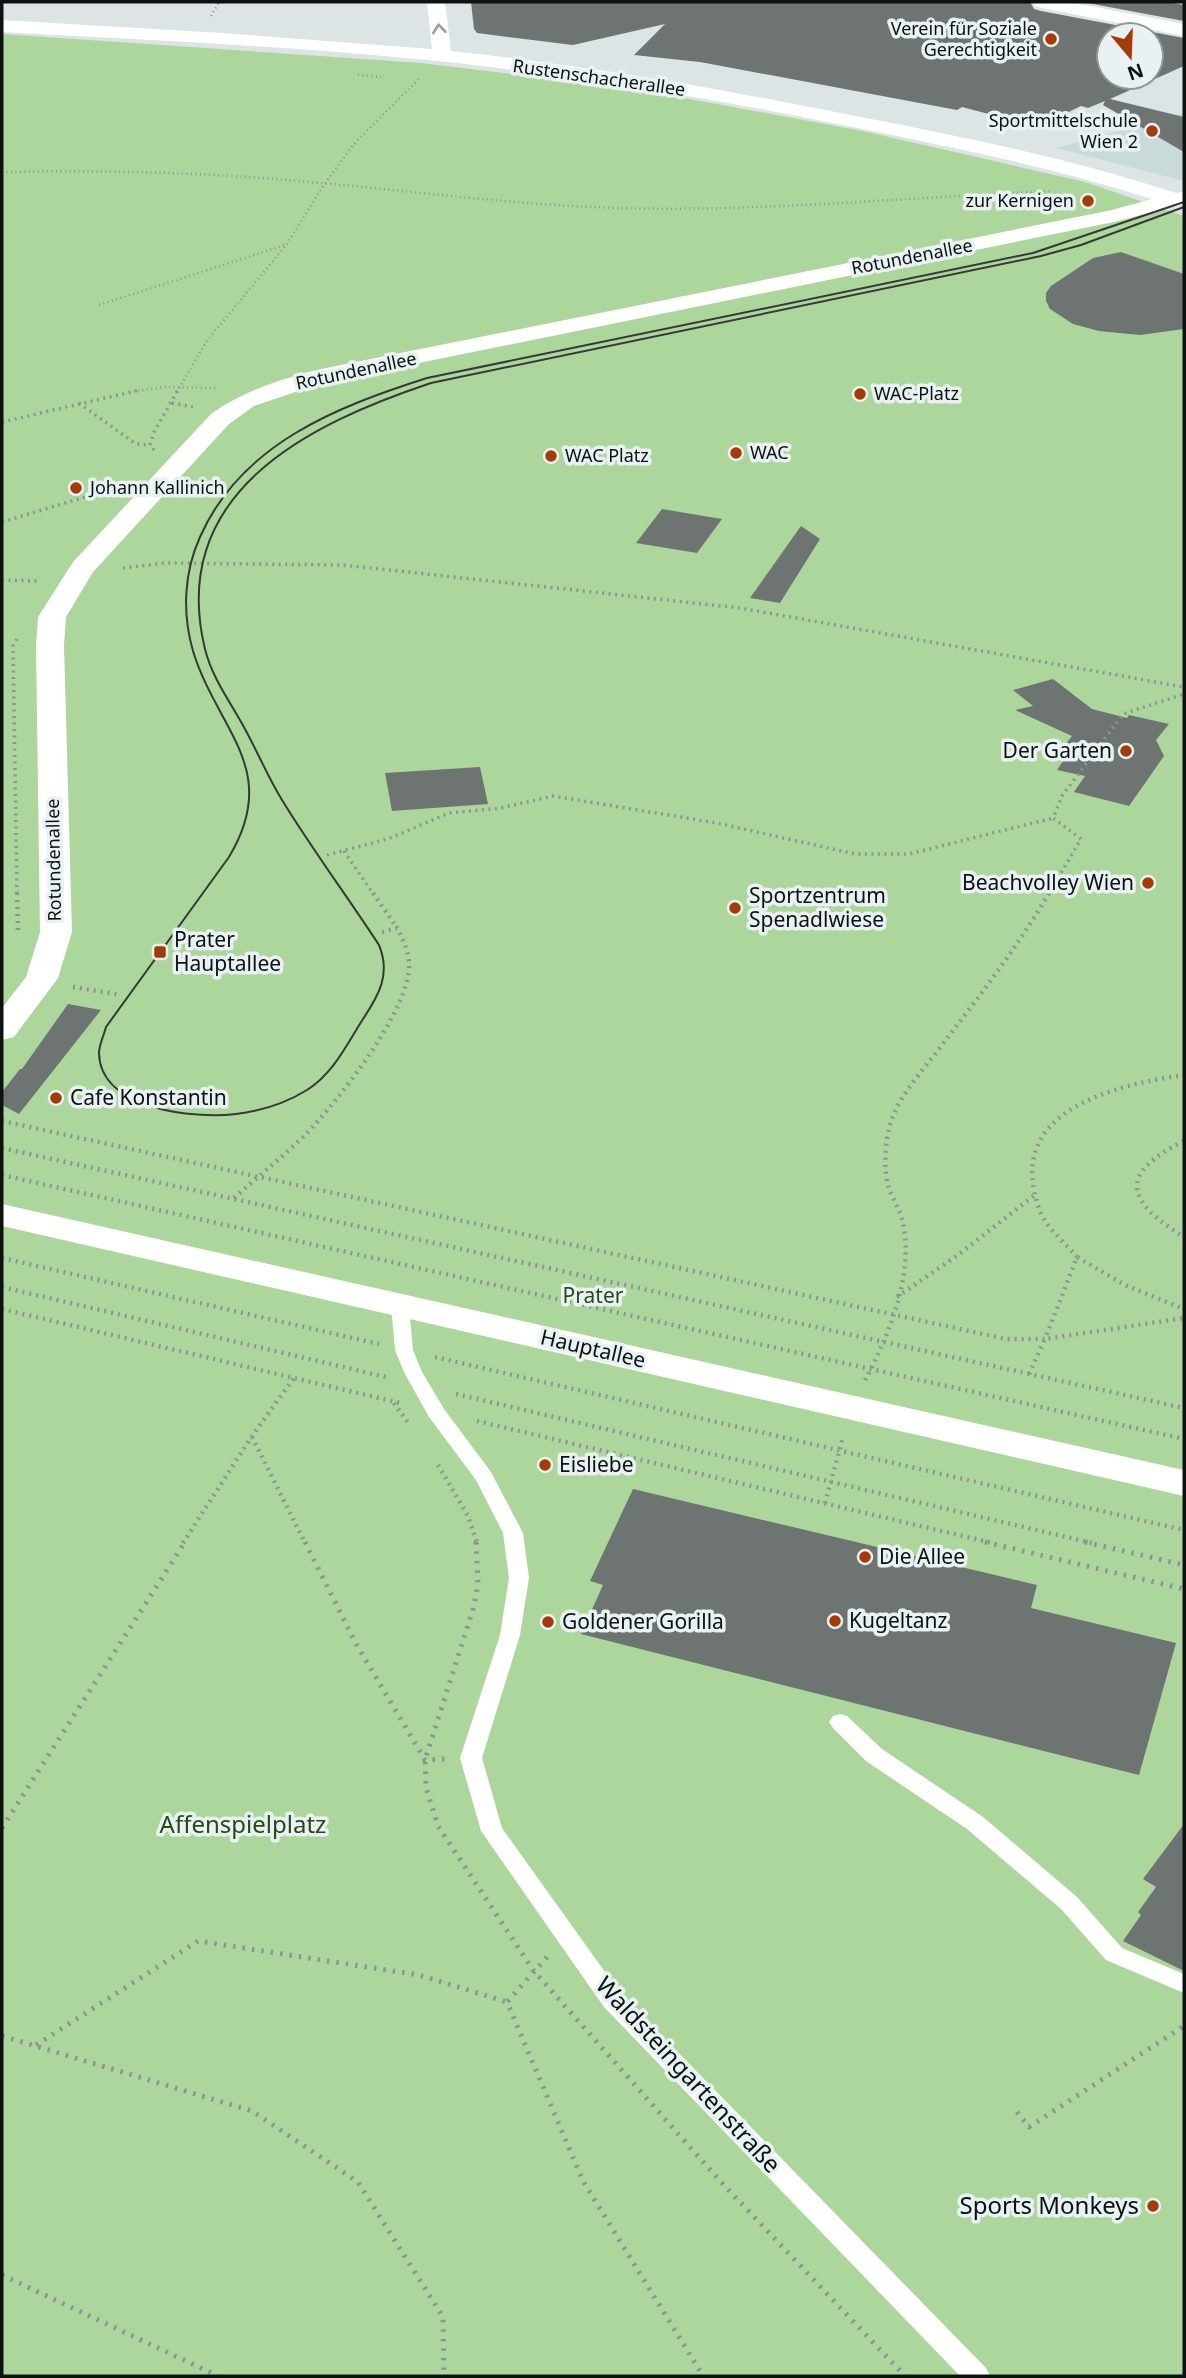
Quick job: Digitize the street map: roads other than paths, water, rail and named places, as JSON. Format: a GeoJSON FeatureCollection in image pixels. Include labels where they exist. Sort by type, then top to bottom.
{"type":"FeatureCollection","features":[{"type":"Feature","properties":{"kind":"street"},"geometry":{"type":"LineString","coordinates":[[436,2],[442,56]]}},
{"type":"Feature","properties":{"kind":"street"},"geometry":{"type":"LineString","coordinates":[[1054,3],[1184,30]]}},
{"type":"Feature","properties":{"kind":"street","name":"Rustenschacherallee"},"geometry":{"type":"LineString","coordinates":[[2,26],[121,32],[442,56],[633,81],[981,147],[1181,200]]}},
{"type":"Feature","properties":{"kind":"street","name":"Rotundenallee"},"geometry":{"type":"LineString","coordinates":[[2,1030],[41,978],[56,932],[50,645],[52,617],[82,568],[220,419],[245,401],[268,391],[321,376],[1114,216],[1181,200]]}},
{"type":"Feature","properties":{"kind":"street","name":"Hauptallee"},"geometry":{"type":"LineString","coordinates":[[2,1215],[1184,1483]]}},
{"type":"Feature","properties":{"kind":"street"},"geometry":{"type":"LineString","coordinates":[[2,1228],[40,1224]]}},
{"type":"Feature","properties":{"kind":"lane","name":"Waldsteingartenstraße"},"geometry":{"type":"LineString","coordinates":[[400,1306],[404,1350],[436,1412],[484,1477],[513,1532],[519,1578],[510,1635],[485,1706],[471,1758],[492,1831],[612,2000],[977,2376]]}},
{"type":"Feature","properties":{"kind":"lane"},"geometry":{"type":"LineString","coordinates":[[840,1722],[874,1755],[975,1823],[1069,1903],[1114,1954],[1184,1984]]}},
{"type":"Feature","properties":{"kind":"tram line"},"geometry":{"type":"LineString","coordinates":[[1184,202],[1033,253],[427,378],[359,402],[326,417],[266,453],[240,477],[218,505],[195,550],[186,593],[187,622],[193,651],[240,751],[247,774],[249,799],[244,826],[229,857],[106,1027],[99,1053],[103,1072],[115,1087],[132,1099],[152,1107],[197,1115],[236,1114],[282,1103],[307,1090],[332,1067],[369,1010],[382,984],[384,965],[379,945],[272,783],[217,680],[205,649],[199,594],[207,547],[227,507],[258,473],[295,444],[338,420],[431,383],[1041,256],[1081,245],[1184,207]]}},
{"type":"Feature","properties":{"kind":"place","name":"Verein für Soziale Gerechtigkeit"},"geometry":{"type":"Point","coordinates":[1051,39]}},
{"type":"Feature","properties":{"kind":"place","name":"Sportmittelschule Wien 2"},"geometry":{"type":"Point","coordinates":[1152,131]}},
{"type":"Feature","properties":{"kind":"place","name":"zur Kernigen"},"geometry":{"type":"Point","coordinates":[1088,201]}},
{"type":"Feature","properties":{"kind":"place","name":"WAC-Platz"},"geometry":{"type":"Point","coordinates":[860,394]}},
{"type":"Feature","properties":{"kind":"place","name":"WAC"},"geometry":{"type":"Point","coordinates":[736,453]}},
{"type":"Feature","properties":{"kind":"place","name":"WAC Platz"},"geometry":{"type":"Point","coordinates":[551,456]}},
{"type":"Feature","properties":{"kind":"place","name":"Johann Kallinich"},"geometry":{"type":"Point","coordinates":[76,488]}},
{"type":"Feature","properties":{"kind":"place","name":"Der Garten"},"geometry":{"type":"Point","coordinates":[1126,751]}},
{"type":"Feature","properties":{"kind":"place","name":"Beachvolley Wien"},"geometry":{"type":"Point","coordinates":[1148,883]}},
{"type":"Feature","properties":{"kind":"place","name":"Sportzentrum Spenadlwiese"},"geometry":{"type":"Point","coordinates":[735,908]}},
{"type":"Feature","properties":{"kind":"place","name":"Prater Hauptallee"},"geometry":{"type":"Point","coordinates":[160,952]}},
{"type":"Feature","properties":{"kind":"place","name":"Cafe Konstantin"},"geometry":{"type":"Point","coordinates":[56,1098]}},
{"type":"Feature","properties":{"kind":"place","name":"Eisliebe"},"geometry":{"type":"Point","coordinates":[545,1465]}},
{"type":"Feature","properties":{"kind":"place","name":"Die Allee"},"geometry":{"type":"Point","coordinates":[865,1557]}},
{"type":"Feature","properties":{"kind":"place","name":"Kugeltanz"},"geometry":{"type":"Point","coordinates":[835,1621]}},
{"type":"Feature","properties":{"kind":"place","name":"Goldener Gorilla"},"geometry":{"type":"Point","coordinates":[548,1622]}},
{"type":"Feature","properties":{"kind":"place","name":"Sports Monkeys"},"geometry":{"type":"Point","coordinates":[1153,2206]}},
{"type":"Feature","properties":{"kind":"park label","name":"Prater"},"geometry":{"type":"Point","coordinates":[593,1296]}},
{"type":"Feature","properties":{"kind":"park label","name":"Affenspielplatz"},"geometry":{"type":"Point","coordinates":[243,1825]}}]}
